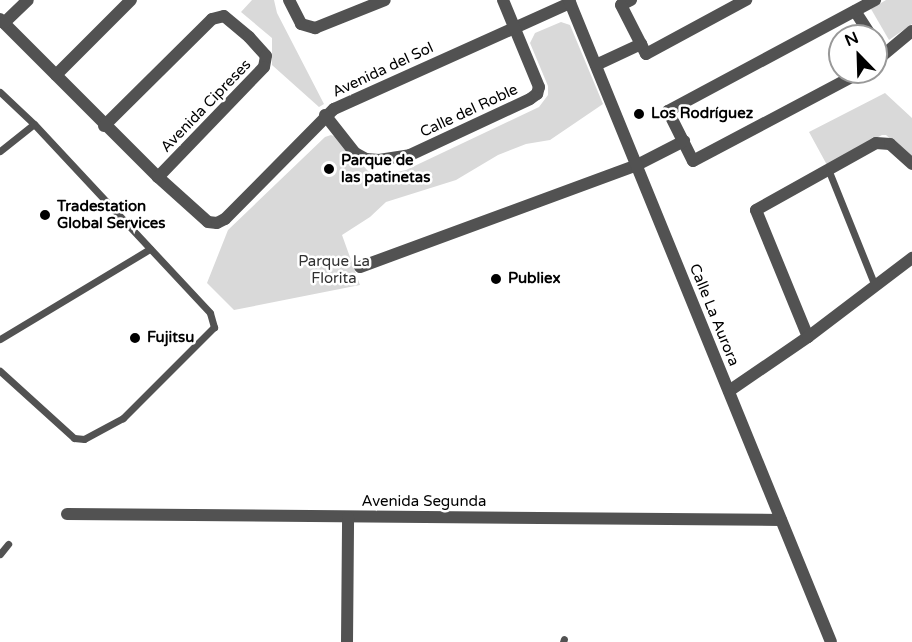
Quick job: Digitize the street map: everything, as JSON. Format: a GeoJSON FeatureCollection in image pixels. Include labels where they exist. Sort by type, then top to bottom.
{"type":"FeatureCollection","features":[{"type":"Feature","properties":{"kind":"street"},"geometry":{"type":"LineString","coordinates":[[28,0],[2,21],[104,126],[158,177]]}},
{"type":"Feature","properties":{"kind":"street"},"geometry":{"type":"LineString","coordinates":[[56,75],[131,0]]}},
{"type":"Feature","properties":{"kind":"street"},"geometry":{"type":"LineString","coordinates":[[289,0],[302,24],[315,28],[385,0]]}},
{"type":"Feature","properties":{"kind":"street"},"geometry":{"type":"LineString","coordinates":[[503,0],[515,27]]}},
{"type":"Feature","properties":{"kind":"street"},"geometry":{"type":"LineString","coordinates":[[631,0],[621,5],[646,54],[746,0]]}},
{"type":"Feature","properties":{"kind":"street"},"geometry":{"type":"LineString","coordinates":[[838,84],[693,161],[668,111],[875,0]]}},
{"type":"Feature","properties":{"kind":"street","name":"Avenida del Sol"},"geometry":{"type":"LineString","coordinates":[[158,177],[208,222],[217,223],[225,219],[326,115],[346,102],[569,2]]}},
{"type":"Feature","properties":{"kind":"street","name":"Calle La Aurora"},"geometry":{"type":"LineString","coordinates":[[569,2],[831,642]]}},
{"type":"Feature","properties":{"kind":"street"},"geometry":{"type":"LineString","coordinates":[[855,11],[863,24]]}},
{"type":"Feature","properties":{"kind":"street","name":"Avenida Cipreses"},"geometry":{"type":"LineString","coordinates":[[104,126],[212,20],[224,16],[249,37],[267,56],[264,67],[158,177]]}},
{"type":"Feature","properties":{"kind":"street","name":"Calle del Roble"},"geometry":{"type":"LineString","coordinates":[[326,115],[355,153],[366,159],[395,158],[432,146],[537,94],[539,87],[515,27]]}},
{"type":"Feature","properties":{"kind":"street"},"geometry":{"type":"LineString","coordinates":[[888,51],[912,31]]}},
{"type":"Feature","properties":{"kind":"street"},"geometry":{"type":"LineString","coordinates":[[596,65],[641,44]]}},
{"type":"Feature","properties":{"kind":"street"},"geometry":{"type":"LineString","coordinates":[[360,267],[637,165],[684,141]]}},
{"type":"Feature","properties":{"kind":"street"},"geometry":{"type":"LineString","coordinates":[[808,337],[756,210],[876,143],[890,144],[912,164]]}},
{"type":"Feature","properties":{"kind":"street"},"geometry":{"type":"LineString","coordinates":[[729,391],[808,337],[912,258]]}},
{"type":"Feature","properties":{"kind":"street","name":"Avenida Segunda"},"geometry":{"type":"LineString","coordinates":[[67,514],[782,520]]}},
{"type":"Feature","properties":{"kind":"street"},"geometry":{"type":"LineString","coordinates":[[347,642],[348,517]]}},
{"type":"Feature","properties":{"kind":"lane"},"geometry":{"type":"LineString","coordinates":[[0,92],[34,124],[210,313],[214,327],[123,417],[84,439],[74,438],[0,371]]}},
{"type":"Feature","properties":{"kind":"lane"},"geometry":{"type":"LineString","coordinates":[[0,151],[34,124]]}},
{"type":"Feature","properties":{"kind":"lane"},"geometry":{"type":"LineString","coordinates":[[828,170],[875,286]]}},
{"type":"Feature","properties":{"kind":"lane"},"geometry":{"type":"LineString","coordinates":[[0,339],[150,249]]}},
{"type":"Feature","properties":{"kind":"lane"},"geometry":{"type":"LineString","coordinates":[[0,554],[8,544]]}},
{"type":"Feature","properties":{"kind":"green space"},"geometry":{"type":"Polygon","coordinates":[[[252,0],[274,0],[277,13],[324,104],[319,107],[272,65],[272,38],[241,12],[252,0]]]}},
{"type":"Feature","properties":{"kind":"green space"},"geometry":{"type":"Polygon","coordinates":[[[886,0],[912,0],[912,24],[889,40],[888,24],[880,24],[871,9],[886,0]]]}},
{"type":"Feature","properties":{"kind":"green space","name":"Parque La Florita"},"geometry":{"type":"Polygon","coordinates":[[[561,22],[570,25],[603,104],[550,140],[526,144],[498,155],[456,180],[386,202],[370,217],[342,235],[360,285],[234,310],[207,283],[228,230],[325,137],[331,135],[338,138],[368,171],[384,175],[406,170],[539,107],[548,95],[548,86],[530,43],[535,33],[561,22]]]}},
{"type":"Feature","properties":{"kind":"green space"},"geometry":{"type":"Polygon","coordinates":[[[885,93],[912,118],[912,158],[886,135],[882,135],[827,165],[809,132],[885,93]]]}},
{"type":"Feature","properties":{"kind":"place","name":"Los Rodríguez"},"geometry":{"type":"Point","coordinates":[639,114]}},
{"type":"Feature","properties":{"kind":"place","name":"Parque de las patinetas"},"geometry":{"type":"Point","coordinates":[329,169]}},
{"type":"Feature","properties":{"kind":"place","name":"Tradestation Global Services"},"geometry":{"type":"Point","coordinates":[45,215]}},
{"type":"Feature","properties":{"kind":"place","name":"Publiex"},"geometry":{"type":"Point","coordinates":[496,279]}},
{"type":"Feature","properties":{"kind":"place","name":"Fujitsu"},"geometry":{"type":"Point","coordinates":[135,338]}}]}
